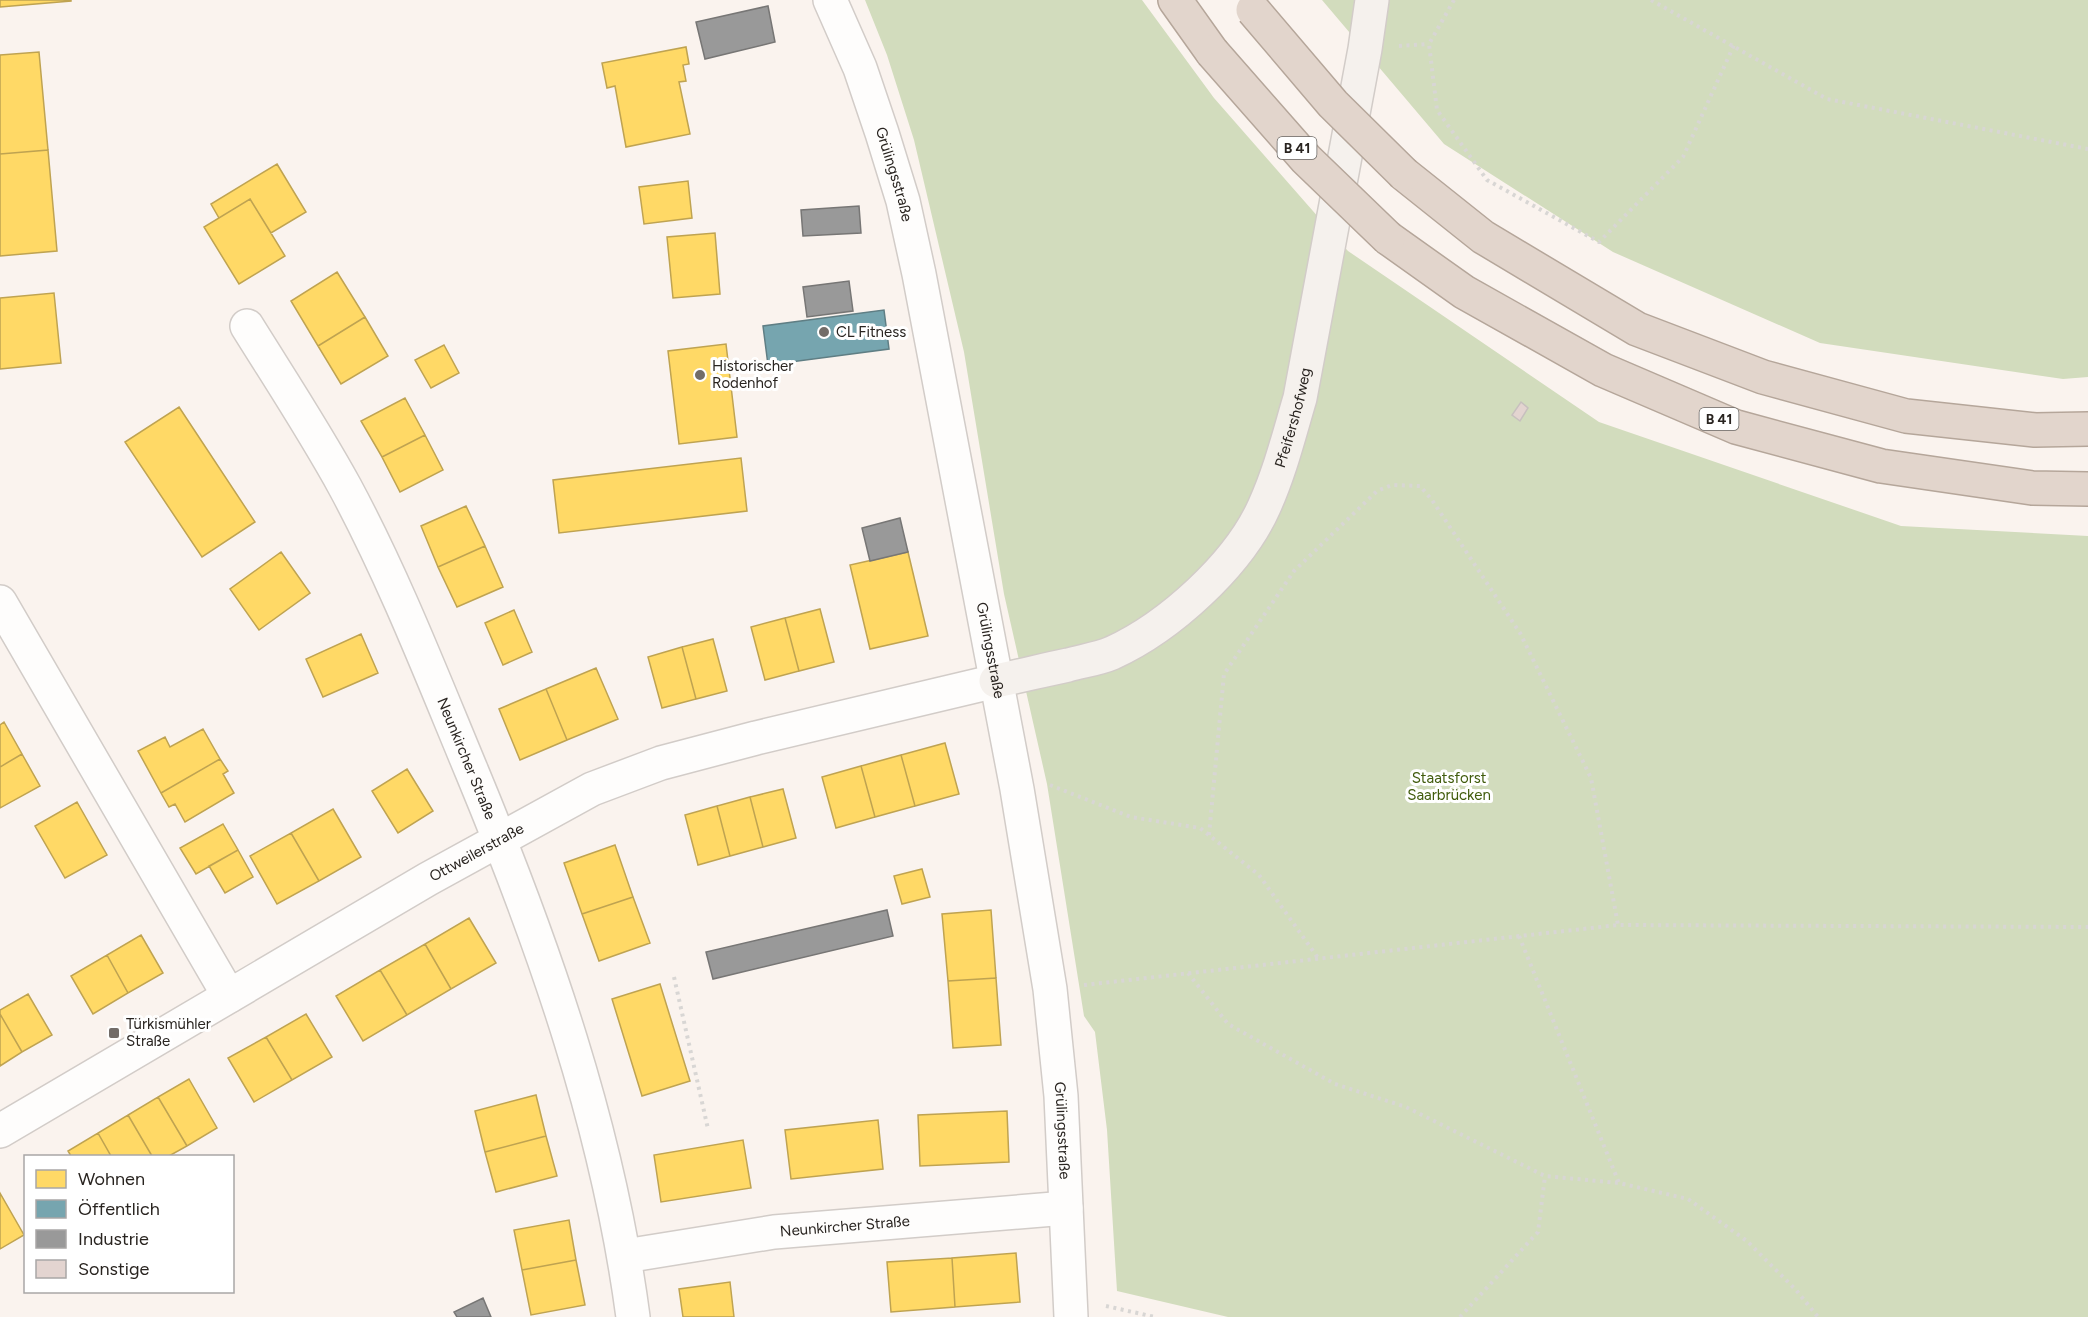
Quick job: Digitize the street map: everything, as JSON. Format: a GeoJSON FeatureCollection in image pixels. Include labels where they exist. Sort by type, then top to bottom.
{"type":"FeatureCollection","features":[{"type":"Feature","properties":{"kind":"highway","name":"B 41"},"geometry":{"type":"LineString","coordinates":[[1175,0],[1212,52],[1306,159],[1388,238],[1464,292],[1603,370],[1736,427],[1881,466],[2032,488],[2088,489]]}},
{"type":"Feature","properties":{"kind":"highway"},"geometry":{"type":"LineString","coordinates":[[1249,5],[1333,104],[1404,174],[1483,237],[1637,328],[1763,377],[1906,416],[2035,430],[2088,429]]}},
{"type":"Feature","properties":{"kind":"street","name":"Grülingsstraße"},"geometry":{"type":"LineString","coordinates":[[830,0],[860,68],[903,201],[919,274],[1017,789],[1050,989],[1061,1096],[1071,1307]]}},
{"type":"Feature","properties":{"kind":"street","name":"Pfeifershofweg"},"geometry":{"type":"LineString","coordinates":[[996,681],[1094,659],[1112,653],[1158,627],[1234,556],[1263,508],[1285,451],[1300,398],[1363,61],[1372,0]]}},
{"type":"Feature","properties":{"kind":"street","name":"Neunkircher Straße"},"geometry":{"type":"LineString","coordinates":[[247,326],[345,486],[388,574],[534,927],[572,1042],[601,1148],[625,1256],[633,1317]]}},
{"type":"Feature","properties":{"kind":"street"},"geometry":{"type":"LineString","coordinates":[[0,602],[229,996]]}},
{"type":"Feature","properties":{"kind":"street","name":"Ottweilerstraße"},"geometry":{"type":"LineString","coordinates":[[0,1131],[499,838],[592,789],[660,763],[996,681]]}},
{"type":"Feature","properties":{"kind":"street","name":"Neunkircher Straße"},"geometry":{"type":"LineString","coordinates":[[625,1256],[774,1232],[1066,1208]]}},
{"type":"Feature","properties":{"kind":"path"},"geometry":{"type":"LineString","coordinates":[[1454,0],[1429,44],[1437,110],[1486,180],[1599,242],[1683,157],[1734,45]]}},
{"type":"Feature","properties":{"kind":"path"},"geometry":{"type":"LineString","coordinates":[[1651,0],[1827,99],[2088,149]]}},
{"type":"Feature","properties":{"kind":"path"},"geometry":{"type":"LineString","coordinates":[[1209,835],[1224,674],[1294,571],[1377,491],[1392,485],[1420,486],[1432,500],[1520,633],[1591,778],[1618,925]]}},
{"type":"Feature","properties":{"kind":"path"},"geometry":{"type":"LineString","coordinates":[[1017,789],[1047,784],[1131,817],[1200,828],[1259,875],[1318,958]]}},
{"type":"Feature","properties":{"kind":"path"},"geometry":{"type":"LineString","coordinates":[[1050,989],[1618,925],[2088,927]]}},
{"type":"Feature","properties":{"kind":"path"},"geometry":{"type":"LineString","coordinates":[[1519,936],[1619,1183]]}},
{"type":"Feature","properties":{"kind":"path"},"geometry":{"type":"LineString","coordinates":[[1188,973],[1228,1024],[1335,1084],[1406,1107],[1545,1176],[1619,1183],[1688,1199],[1748,1241],[1796,1290],[1818,1317]]}},
{"type":"Feature","properties":{"kind":"path"},"geometry":{"type":"LineString","coordinates":[[674,977],[708,1129]]}},
{"type":"Feature","properties":{"kind":"path"},"geometry":{"type":"LineString","coordinates":[[1460,1317],[1538,1232],[1545,1176]]}},
{"type":"Feature","properties":{"kind":"path"},"geometry":{"type":"LineString","coordinates":[[1071,1307],[1155,1317]]}},
{"type":"Feature","properties":{"kind":"green space","name":"Staatsforst Saarbrücken"},"geometry":{"type":"Polygon","coordinates":[[[865,0],[1142,0],[1214,98],[1348,251],[1599,422],[1901,526],[2088,536],[2088,1317],[1228,1317],[1117,1291],[1107,1130],[1095,1032],[1084,1016],[1047,784],[1004,594],[964,352],[914,140],[887,55],[865,0]]]}},
{"type":"Feature","properties":{"kind":"green space"},"geometry":{"type":"Polygon","coordinates":[[[1322,0],[2088,0],[2088,377],[2063,379],[1820,343],[1613,252],[1444,144],[1322,0]]]}},
{"type":"Feature","properties":{"kind":"building: Wohnen"},"geometry":{"type":"Polygon","coordinates":[[[0,0],[71,0],[71,1],[0,7],[0,0]]]}},
{"type":"Feature","properties":{"kind":"building: Wohnen"},"geometry":{"type":"Polygon","coordinates":[[[686,47],[689,64],[683,65],[686,81],[679,82],[690,134],[626,147],[615,86],[607,88],[602,63],[686,47]]]}},
{"type":"Feature","properties":{"kind":"building: Wohnen"},"geometry":{"type":"Polygon","coordinates":[[[39,52],[48,150],[0,154],[0,55],[39,52]]]}},
{"type":"Feature","properties":{"kind":"building: Wohnen"},"geometry":{"type":"Polygon","coordinates":[[[48,150],[57,251],[0,256],[0,154],[48,150]]]}},
{"type":"Feature","properties":{"kind":"building: Wohnen"},"geometry":{"type":"Polygon","coordinates":[[[277,164],[306,212],[271,233],[250,199],[219,218],[211,204],[277,164]]]}},
{"type":"Feature","properties":{"kind":"building: Wohnen"},"geometry":{"type":"Polygon","coordinates":[[[688,181],[692,218],[644,224],[639,187],[688,181]]]}},
{"type":"Feature","properties":{"kind":"building: Wohnen"},"geometry":{"type":"Polygon","coordinates":[[[250,199],[285,256],[239,284],[204,227],[250,199]]]}},
{"type":"Feature","properties":{"kind":"building: Wohnen"},"geometry":{"type":"Polygon","coordinates":[[[715,233],[720,294],[673,298],[667,237],[715,233]]]}},
{"type":"Feature","properties":{"kind":"building: Wohnen"},"geometry":{"type":"Polygon","coordinates":[[[337,272],[365,317],[318,346],[291,301],[337,272]]]}},
{"type":"Feature","properties":{"kind":"building: Wohnen"},"geometry":{"type":"Polygon","coordinates":[[[54,293],[61,363],[0,369],[0,298],[54,293]]]}},
{"type":"Feature","properties":{"kind":"building: Wohnen"},"geometry":{"type":"Polygon","coordinates":[[[365,317],[388,356],[341,384],[318,346],[365,317]]]}},
{"type":"Feature","properties":{"kind":"building: Wohnen","name":"Historischer Rodenhof"},"geometry":{"type":"Polygon","coordinates":[[[726,344],[737,437],[679,444],[668,351],[726,344]]]}},
{"type":"Feature","properties":{"kind":"building: Wohnen"},"geometry":{"type":"Polygon","coordinates":[[[444,345],[459,373],[431,388],[415,360],[444,345]]]}},
{"type":"Feature","properties":{"kind":"building: Wohnen"},"geometry":{"type":"Polygon","coordinates":[[[405,398],[425,435],[382,457],[361,421],[405,398]]]}},
{"type":"Feature","properties":{"kind":"building: Wohnen"},"geometry":{"type":"Polygon","coordinates":[[[179,407],[255,522],[202,557],[125,442],[179,407]]]}},
{"type":"Feature","properties":{"kind":"building: Wohnen"},"geometry":{"type":"Polygon","coordinates":[[[425,435],[443,470],[400,492],[382,457],[425,435]]]}},
{"type":"Feature","properties":{"kind":"building: Wohnen"},"geometry":{"type":"Polygon","coordinates":[[[741,458],[747,511],[559,533],[553,480],[741,458]]]}},
{"type":"Feature","properties":{"kind":"building: Wohnen"},"geometry":{"type":"Polygon","coordinates":[[[466,506],[485,546],[438,567],[421,526],[466,506]]]}},
{"type":"Feature","properties":{"kind":"building: Wohnen"},"geometry":{"type":"Polygon","coordinates":[[[485,546],[503,587],[457,607],[438,567],[485,546]]]}},
{"type":"Feature","properties":{"kind":"building: Wohnen"},"geometry":{"type":"Polygon","coordinates":[[[281,552],[310,593],[259,630],[230,589],[281,552]]]}},
{"type":"Feature","properties":{"kind":"building: Wohnen"},"geometry":{"type":"Polygon","coordinates":[[[908,552],[928,636],[870,649],[850,565],[908,552]]]}},
{"type":"Feature","properties":{"kind":"building: Wohnen"},"geometry":{"type":"Polygon","coordinates":[[[820,609],[834,662],[799,671],[785,618],[820,609]]]}},
{"type":"Feature","properties":{"kind":"building: Wohnen"},"geometry":{"type":"Polygon","coordinates":[[[514,610],[532,652],[503,665],[485,623],[514,610]]]}},
{"type":"Feature","properties":{"kind":"building: Wohnen"},"geometry":{"type":"Polygon","coordinates":[[[785,618],[799,671],[765,680],[751,627],[785,618]]]}},
{"type":"Feature","properties":{"kind":"building: Wohnen"},"geometry":{"type":"Polygon","coordinates":[[[361,634],[378,673],[323,697],[306,659],[361,634]]]}},
{"type":"Feature","properties":{"kind":"building: Wohnen"},"geometry":{"type":"Polygon","coordinates":[[[713,639],[727,691],[696,699],[682,647],[713,639]]]}},
{"type":"Feature","properties":{"kind":"building: Wohnen"},"geometry":{"type":"Polygon","coordinates":[[[682,647],[696,699],[662,708],[648,657],[682,647]]]}},
{"type":"Feature","properties":{"kind":"building: Wohnen"},"geometry":{"type":"Polygon","coordinates":[[[596,668],[618,719],[567,740],[546,689],[596,668]]]}},
{"type":"Feature","properties":{"kind":"building: Wohnen"},"geometry":{"type":"Polygon","coordinates":[[[546,689],[567,740],[520,760],[499,709],[546,689]]]}},
{"type":"Feature","properties":{"kind":"building: Wohnen"},"geometry":{"type":"Polygon","coordinates":[[[4,722],[22,754],[0,767],[0,725],[4,722]]]}},
{"type":"Feature","properties":{"kind":"building: Wohnen"},"geometry":{"type":"Polygon","coordinates":[[[203,729],[220,759],[161,793],[138,751],[165,737],[170,747],[203,729]]]}},
{"type":"Feature","properties":{"kind":"building: Wohnen"},"geometry":{"type":"Polygon","coordinates":[[[945,743],[959,794],[915,806],[901,755],[945,743]]]}},
{"type":"Feature","properties":{"kind":"building: Wohnen"},"geometry":{"type":"Polygon","coordinates":[[[22,754],[40,786],[0,808],[0,767],[22,754]]]}},
{"type":"Feature","properties":{"kind":"building: Wohnen"},"geometry":{"type":"Polygon","coordinates":[[[901,755],[915,806],[875,817],[861,766],[901,755]]]}},
{"type":"Feature","properties":{"kind":"building: Wohnen"},"geometry":{"type":"Polygon","coordinates":[[[220,759],[228,771],[223,774],[234,793],[185,822],[175,804],[169,807],[161,793],[220,759]]]}},
{"type":"Feature","properties":{"kind":"building: Wohnen"},"geometry":{"type":"Polygon","coordinates":[[[861,766],[875,817],[836,828],[822,777],[861,766]]]}},
{"type":"Feature","properties":{"kind":"building: Wohnen"},"geometry":{"type":"Polygon","coordinates":[[[407,769],[433,811],[398,833],[372,791],[407,769]]]}},
{"type":"Feature","properties":{"kind":"building: Wohnen"},"geometry":{"type":"Polygon","coordinates":[[[783,789],[796,838],[763,847],[750,797],[783,789]]]}},
{"type":"Feature","properties":{"kind":"building: Wohnen"},"geometry":{"type":"Polygon","coordinates":[[[750,797],[763,847],[730,856],[717,806],[750,797]]]}},
{"type":"Feature","properties":{"kind":"building: Wohnen"},"geometry":{"type":"Polygon","coordinates":[[[77,802],[107,855],[65,878],[35,826],[77,802]]]}},
{"type":"Feature","properties":{"kind":"building: Wohnen"},"geometry":{"type":"Polygon","coordinates":[[[717,806],[730,856],[698,865],[685,815],[717,806]]]}},
{"type":"Feature","properties":{"kind":"building: Wohnen"},"geometry":{"type":"Polygon","coordinates":[[[333,809],[361,857],[319,881],[291,833],[333,809]]]}},
{"type":"Feature","properties":{"kind":"building: Wohnen"},"geometry":{"type":"Polygon","coordinates":[[[223,824],[238,850],[196,874],[180,848],[223,824]]]}},
{"type":"Feature","properties":{"kind":"building: Wohnen"},"geometry":{"type":"Polygon","coordinates":[[[291,833],[319,881],[277,904],[250,856],[291,833]]]}},
{"type":"Feature","properties":{"kind":"building: Wohnen"},"geometry":{"type":"Polygon","coordinates":[[[615,845],[633,897],[582,914],[564,863],[615,845]]]}},
{"type":"Feature","properties":{"kind":"building: Wohnen"},"geometry":{"type":"Polygon","coordinates":[[[238,850],[253,877],[225,893],[209,866],[238,850]]]}},
{"type":"Feature","properties":{"kind":"building: Wohnen"},"geometry":{"type":"Polygon","coordinates":[[[922,869],[930,897],[902,904],[894,876],[922,869]]]}},
{"type":"Feature","properties":{"kind":"building: Wohnen"},"geometry":{"type":"Polygon","coordinates":[[[633,897],[650,943],[599,961],[582,914],[633,897]]]}},
{"type":"Feature","properties":{"kind":"building: Wohnen"},"geometry":{"type":"Polygon","coordinates":[[[991,910],[996,978],[948,981],[942,914],[991,910]]]}},
{"type":"Feature","properties":{"kind":"building: Wohnen"},"geometry":{"type":"Polygon","coordinates":[[[469,918],[496,963],[451,989],[425,944],[469,918]]]}},
{"type":"Feature","properties":{"kind":"building: Wohnen"},"geometry":{"type":"Polygon","coordinates":[[[141,935],[163,973],[128,993],[107,955],[141,935]]]}},
{"type":"Feature","properties":{"kind":"building: Wohnen"},"geometry":{"type":"Polygon","coordinates":[[[425,944],[451,989],[407,1015],[380,970],[425,944]]]}},
{"type":"Feature","properties":{"kind":"building: Wohnen"},"geometry":{"type":"Polygon","coordinates":[[[107,955],[128,993],[93,1014],[71,976],[107,955]]]}},
{"type":"Feature","properties":{"kind":"building: Wohnen"},"geometry":{"type":"Polygon","coordinates":[[[380,970],[407,1015],[363,1041],[336,996],[380,970]]]}},
{"type":"Feature","properties":{"kind":"building: Wohnen"},"geometry":{"type":"Polygon","coordinates":[[[996,978],[1001,1045],[953,1048],[948,981],[996,978]]]}},
{"type":"Feature","properties":{"kind":"building: Wohnen"},"geometry":{"type":"Polygon","coordinates":[[[660,984],[690,1081],[642,1096],[612,999],[660,984]]]}},
{"type":"Feature","properties":{"kind":"building: Wohnen"},"geometry":{"type":"Polygon","coordinates":[[[28,994],[52,1035],[22,1052],[0,1014],[0,1010],[28,994]]]}},
{"type":"Feature","properties":{"kind":"building: Wohnen"},"geometry":{"type":"Polygon","coordinates":[[[0,1014],[22,1052],[0,1066],[0,1014]]]}},
{"type":"Feature","properties":{"kind":"building: Wohnen"},"geometry":{"type":"Polygon","coordinates":[[[306,1014],[332,1057],[292,1080],[266,1037],[306,1014]]]}},
{"type":"Feature","properties":{"kind":"building: Wohnen"},"geometry":{"type":"Polygon","coordinates":[[[266,1037],[292,1080],[254,1102],[228,1058],[266,1037]]]}},
{"type":"Feature","properties":{"kind":"building: Wohnen"},"geometry":{"type":"Polygon","coordinates":[[[189,1079],[217,1128],[187,1146],[158,1097],[189,1079]]]}},
{"type":"Feature","properties":{"kind":"building: Wohnen"},"geometry":{"type":"Polygon","coordinates":[[[536,1095],[546,1136],[485,1152],[475,1111],[536,1095]]]}},
{"type":"Feature","properties":{"kind":"building: Wohnen"},"geometry":{"type":"Polygon","coordinates":[[[158,1097],[187,1146],[171,1155],[151,1155],[128,1115],[158,1097]]]}},
{"type":"Feature","properties":{"kind":"building: Wohnen"},"geometry":{"type":"Polygon","coordinates":[[[1007,1111],[1009,1162],[920,1166],[918,1115],[1007,1111]]]}},
{"type":"Feature","properties":{"kind":"building: Wohnen"},"geometry":{"type":"Polygon","coordinates":[[[128,1115],[151,1155],[110,1155],[98,1133],[128,1115]]]}},
{"type":"Feature","properties":{"kind":"building: Wohnen"},"geometry":{"type":"Polygon","coordinates":[[[878,1120],[883,1169],[791,1179],[785,1130],[878,1120]]]}},
{"type":"Feature","properties":{"kind":"building: Wohnen"},"geometry":{"type":"Polygon","coordinates":[[[98,1133],[110,1155],[70,1155],[68,1151],[98,1133]]]}},
{"type":"Feature","properties":{"kind":"building: Wohnen"},"geometry":{"type":"Polygon","coordinates":[[[546,1136],[557,1176],[496,1192],[485,1152],[546,1136]]]}},
{"type":"Feature","properties":{"kind":"building: Wohnen"},"geometry":{"type":"Polygon","coordinates":[[[743,1140],[751,1188],[661,1202],[654,1155],[743,1140]]]}},
{"type":"Feature","properties":{"kind":"building: Wohnen"},"geometry":{"type":"Polygon","coordinates":[[[0,1193],[24,1235],[0,1249],[0,1193]]]}},
{"type":"Feature","properties":{"kind":"building: Wohnen"},"geometry":{"type":"Polygon","coordinates":[[[569,1220],[576,1260],[522,1270],[514,1230],[569,1220]]]}},
{"type":"Feature","properties":{"kind":"building: Wohnen"},"geometry":{"type":"Polygon","coordinates":[[[1016,1253],[1020,1302],[955,1307],[952,1258],[1016,1253]]]}},
{"type":"Feature","properties":{"kind":"building: Wohnen"},"geometry":{"type":"Polygon","coordinates":[[[952,1258],[955,1307],[891,1312],[887,1262],[952,1258]]]}},
{"type":"Feature","properties":{"kind":"building: Wohnen"},"geometry":{"type":"Polygon","coordinates":[[[576,1260],[585,1305],[531,1315],[522,1270],[576,1260]]]}},
{"type":"Feature","properties":{"kind":"building: Wohnen"},"geometry":{"type":"Polygon","coordinates":[[[730,1282],[734,1317],[683,1317],[679,1289],[730,1282]]]}},
{"type":"Feature","properties":{"kind":"building: Öffentlich"},"geometry":{"type":"Polygon","coordinates":[[[884,310],[889,349],[768,365],[763,326],[884,310]]]}},
{"type":"Feature","properties":{"kind":"building: Industrie"},"geometry":{"type":"Polygon","coordinates":[[[768,6],[775,42],[705,59],[696,22],[768,6]]]}},
{"type":"Feature","properties":{"kind":"building: Industrie"},"geometry":{"type":"Polygon","coordinates":[[[859,206],[861,233],[803,236],[801,210],[859,206]]]}},
{"type":"Feature","properties":{"kind":"building: Industrie"},"geometry":{"type":"Polygon","coordinates":[[[849,281],[853,311],[807,317],[803,287],[849,281]]]}},
{"type":"Feature","properties":{"kind":"building: Industrie"},"geometry":{"type":"Polygon","coordinates":[[[900,518],[908,552],[870,561],[862,528],[900,518]]]}},
{"type":"Feature","properties":{"kind":"building: Industrie"},"geometry":{"type":"Polygon","coordinates":[[[887,910],[893,936],[713,979],[706,952],[887,910]]]}},
{"type":"Feature","properties":{"kind":"building: Industrie"},"geometry":{"type":"Polygon","coordinates":[[[483,1298],[491,1317],[457,1317],[454,1312],[483,1298]]]}},
{"type":"Feature","properties":{"kind":"building: Sonstige"},"geometry":{"type":"Polygon","coordinates":[[[1521,402],[1528,408],[1520,421],[1512,415],[1521,402]]]}},
{"type":"Feature","properties":{"kind":"place","name":"CL Fitness"},"geometry":{"type":"Point","coordinates":[824,332]}},
{"type":"Feature","properties":{"kind":"place","name":"Historischer Rodenhof"},"geometry":{"type":"Point","coordinates":[700,375]}},
{"type":"Feature","properties":{"kind":"place","name":"Türkismühler Straße"},"geometry":{"type":"Point","coordinates":[114,1033]}}]}
